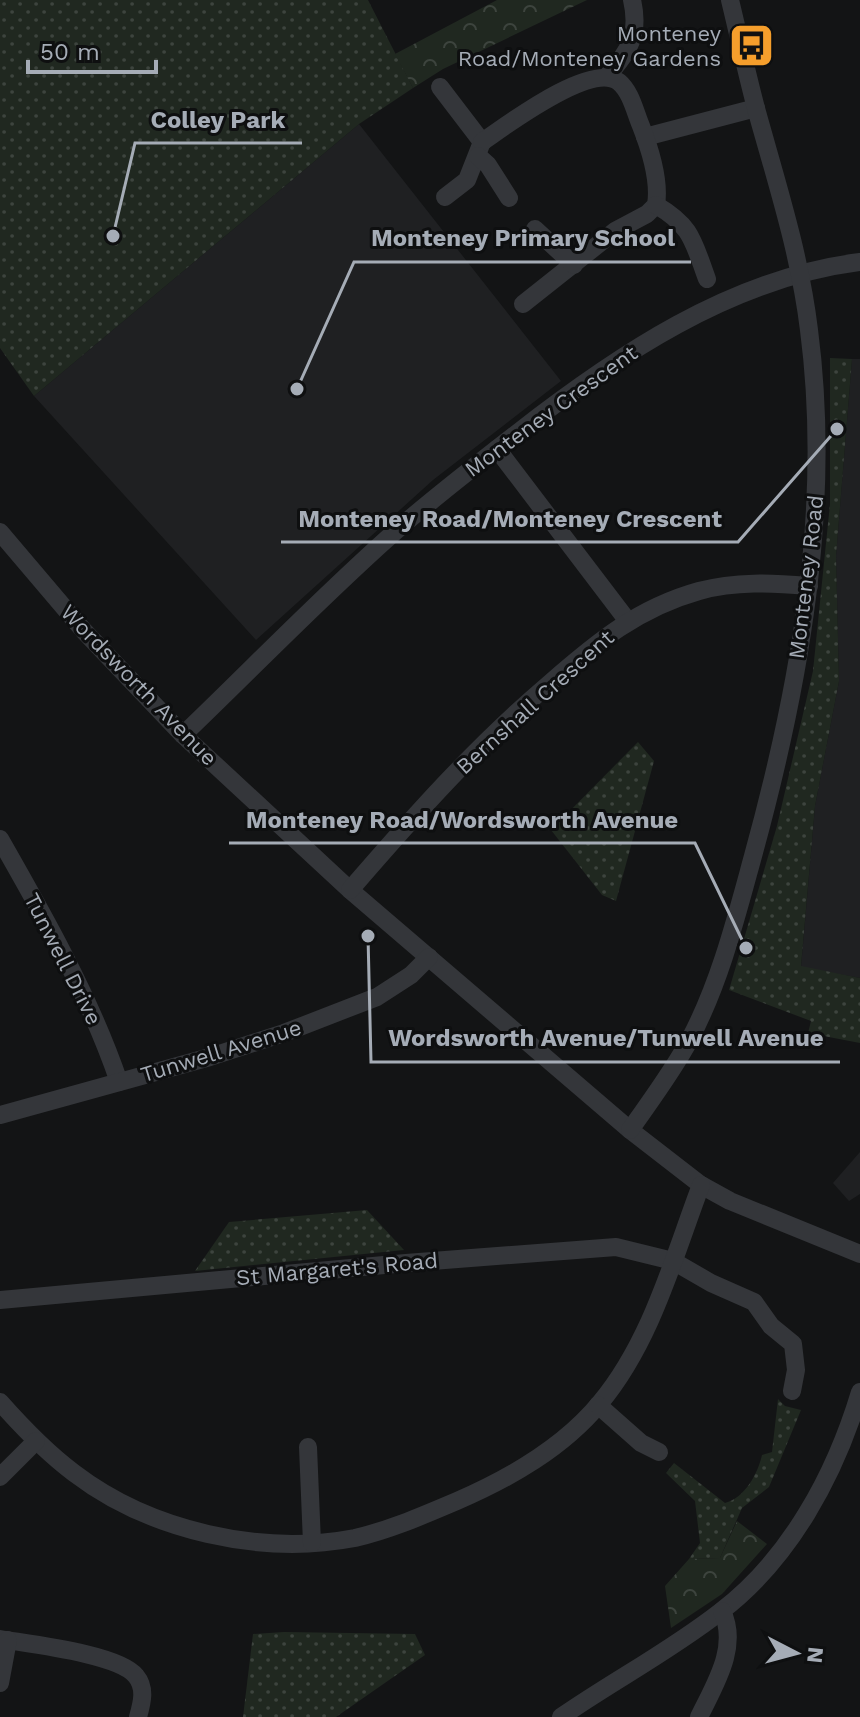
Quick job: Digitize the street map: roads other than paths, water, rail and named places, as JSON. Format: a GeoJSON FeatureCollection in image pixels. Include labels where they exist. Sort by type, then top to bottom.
{"type":"FeatureCollection","features":[{"type":"Feature","properties":{"kind":"street"},"geometry":{"type":"LineString","coordinates":[[445,197],[467,180],[480,149],[542,102],[583,82],[607,76],[623,59],[632,41],[636,17],[632,0]]}},
{"type":"Feature","properties":{"kind":"street","name":"Monteney Road"},"geometry":{"type":"LineString","coordinates":[[630,1130],[671,1073],[691,1037],[724,956],[769,795],[786,718],[809,586],[816,520],[816,402],[809,326],[789,228],[730,0]]}},
{"type":"Feature","properties":{"kind":"street"},"geometry":{"type":"LineString","coordinates":[[523,304],[615,231],[647,214],[656,205],[657,186],[645,137],[627,91],[618,81],[607,76]]}},
{"type":"Feature","properties":{"kind":"street"},"geometry":{"type":"LineString","coordinates":[[440,87],[509,198]]}},
{"type":"Feature","properties":{"kind":"street"},"geometry":{"type":"LineString","coordinates":[[645,137],[756,108]]}},
{"type":"Feature","properties":{"kind":"street"},"geometry":{"type":"LineString","coordinates":[[656,205],[686,226],[707,279]]}},
{"type":"Feature","properties":{"kind":"street"},"geometry":{"type":"LineString","coordinates":[[535,229],[574,265]]}},
{"type":"Feature","properties":{"kind":"street","name":"Monteney Crescent"},"geometry":{"type":"LineString","coordinates":[[183,735],[398,529],[553,405],[659,334],[757,288],[799,274],[860,262]]}},
{"type":"Feature","properties":{"kind":"street"},"geometry":{"type":"LineString","coordinates":[[497,449],[627,620]]}},
{"type":"Feature","properties":{"kind":"street","name":"Wordsworth Avenue"},"geometry":{"type":"LineString","coordinates":[[0,532],[84,631],[183,735],[350,890],[630,1130],[701,1185],[754,1212],[860,1254]]}},
{"type":"Feature","properties":{"kind":"street","name":"Bernshall Crescent"},"geometry":{"type":"LineString","coordinates":[[350,890],[477,748],[627,620],[698,591],[731,584],[768,582],[809,586]]}},
{"type":"Feature","properties":{"kind":"street","name":"Tunwell Drive"},"geometry":{"type":"LineString","coordinates":[[0,839],[105,1042],[119,1082]]}},
{"type":"Feature","properties":{"kind":"street","name":"Tunwell Avenue"},"geometry":{"type":"LineString","coordinates":[[0,1115],[284,1033],[377,997],[411,975],[429,957]]}},
{"type":"Feature","properties":{"kind":"street"},"geometry":{"type":"LineString","coordinates":[[0,1402],[36,1441],[76,1474],[116,1500],[210,1535],[260,1542],[312,1543],[355,1538],[397,1526],[486,1488],[550,1449],[598,1405],[638,1347],[701,1185]]}},
{"type":"Feature","properties":{"kind":"street","name":"St Margaret's Road"},"geometry":{"type":"LineString","coordinates":[[0,1300],[616,1247],[673,1261],[711,1283],[754,1302],[771,1326],[787,1337],[796,1353],[792,1391]]}},
{"type":"Feature","properties":{"kind":"street"},"geometry":{"type":"LineString","coordinates":[[561,1717],[722,1611],[770,1563],[801,1521],[838,1454],[860,1392]]}},
{"type":"Feature","properties":{"kind":"street"},"geometry":{"type":"LineString","coordinates":[[598,1405],[641,1443],[659,1452]]}},
{"type":"Feature","properties":{"kind":"street"},"geometry":{"type":"LineString","coordinates":[[0,1477],[36,1441]]}},
{"type":"Feature","properties":{"kind":"street"},"geometry":{"type":"LineString","coordinates":[[308,1447],[312,1543]]}},
{"type":"Feature","properties":{"kind":"street"},"geometry":{"type":"LineString","coordinates":[[699,1717],[722,1667],[727,1648],[729,1633],[722,1611]]}},
{"type":"Feature","properties":{"kind":"street"},"geometry":{"type":"LineString","coordinates":[[0,1683],[4,1640],[93,1657],[135,1673],[143,1697],[138,1717]]}},
{"type":"Feature","properties":{"kind":"place","name":"Monteney Road/Monteney Gardens"},"geometry":{"type":"Point","coordinates":[752,46]}},
{"type":"Feature","properties":{"kind":"place","name":"Colley Park"},"geometry":{"type":"Point","coordinates":[113,236]}},
{"type":"Feature","properties":{"kind":"place","name":"Monteney Primary School"},"geometry":{"type":"Point","coordinates":[297,389]}},
{"type":"Feature","properties":{"kind":"place","name":"Monteney Road/Monteney Crescent"},"geometry":{"type":"Point","coordinates":[837,429]}},
{"type":"Feature","properties":{"kind":"place","name":"Wordsworth Avenue/Tunwell Avenue"},"geometry":{"type":"Point","coordinates":[368,936]}},
{"type":"Feature","properties":{"kind":"place","name":"Monteney Road/Wordsworth Avenue"},"geometry":{"type":"Point","coordinates":[746,948]}}]}
